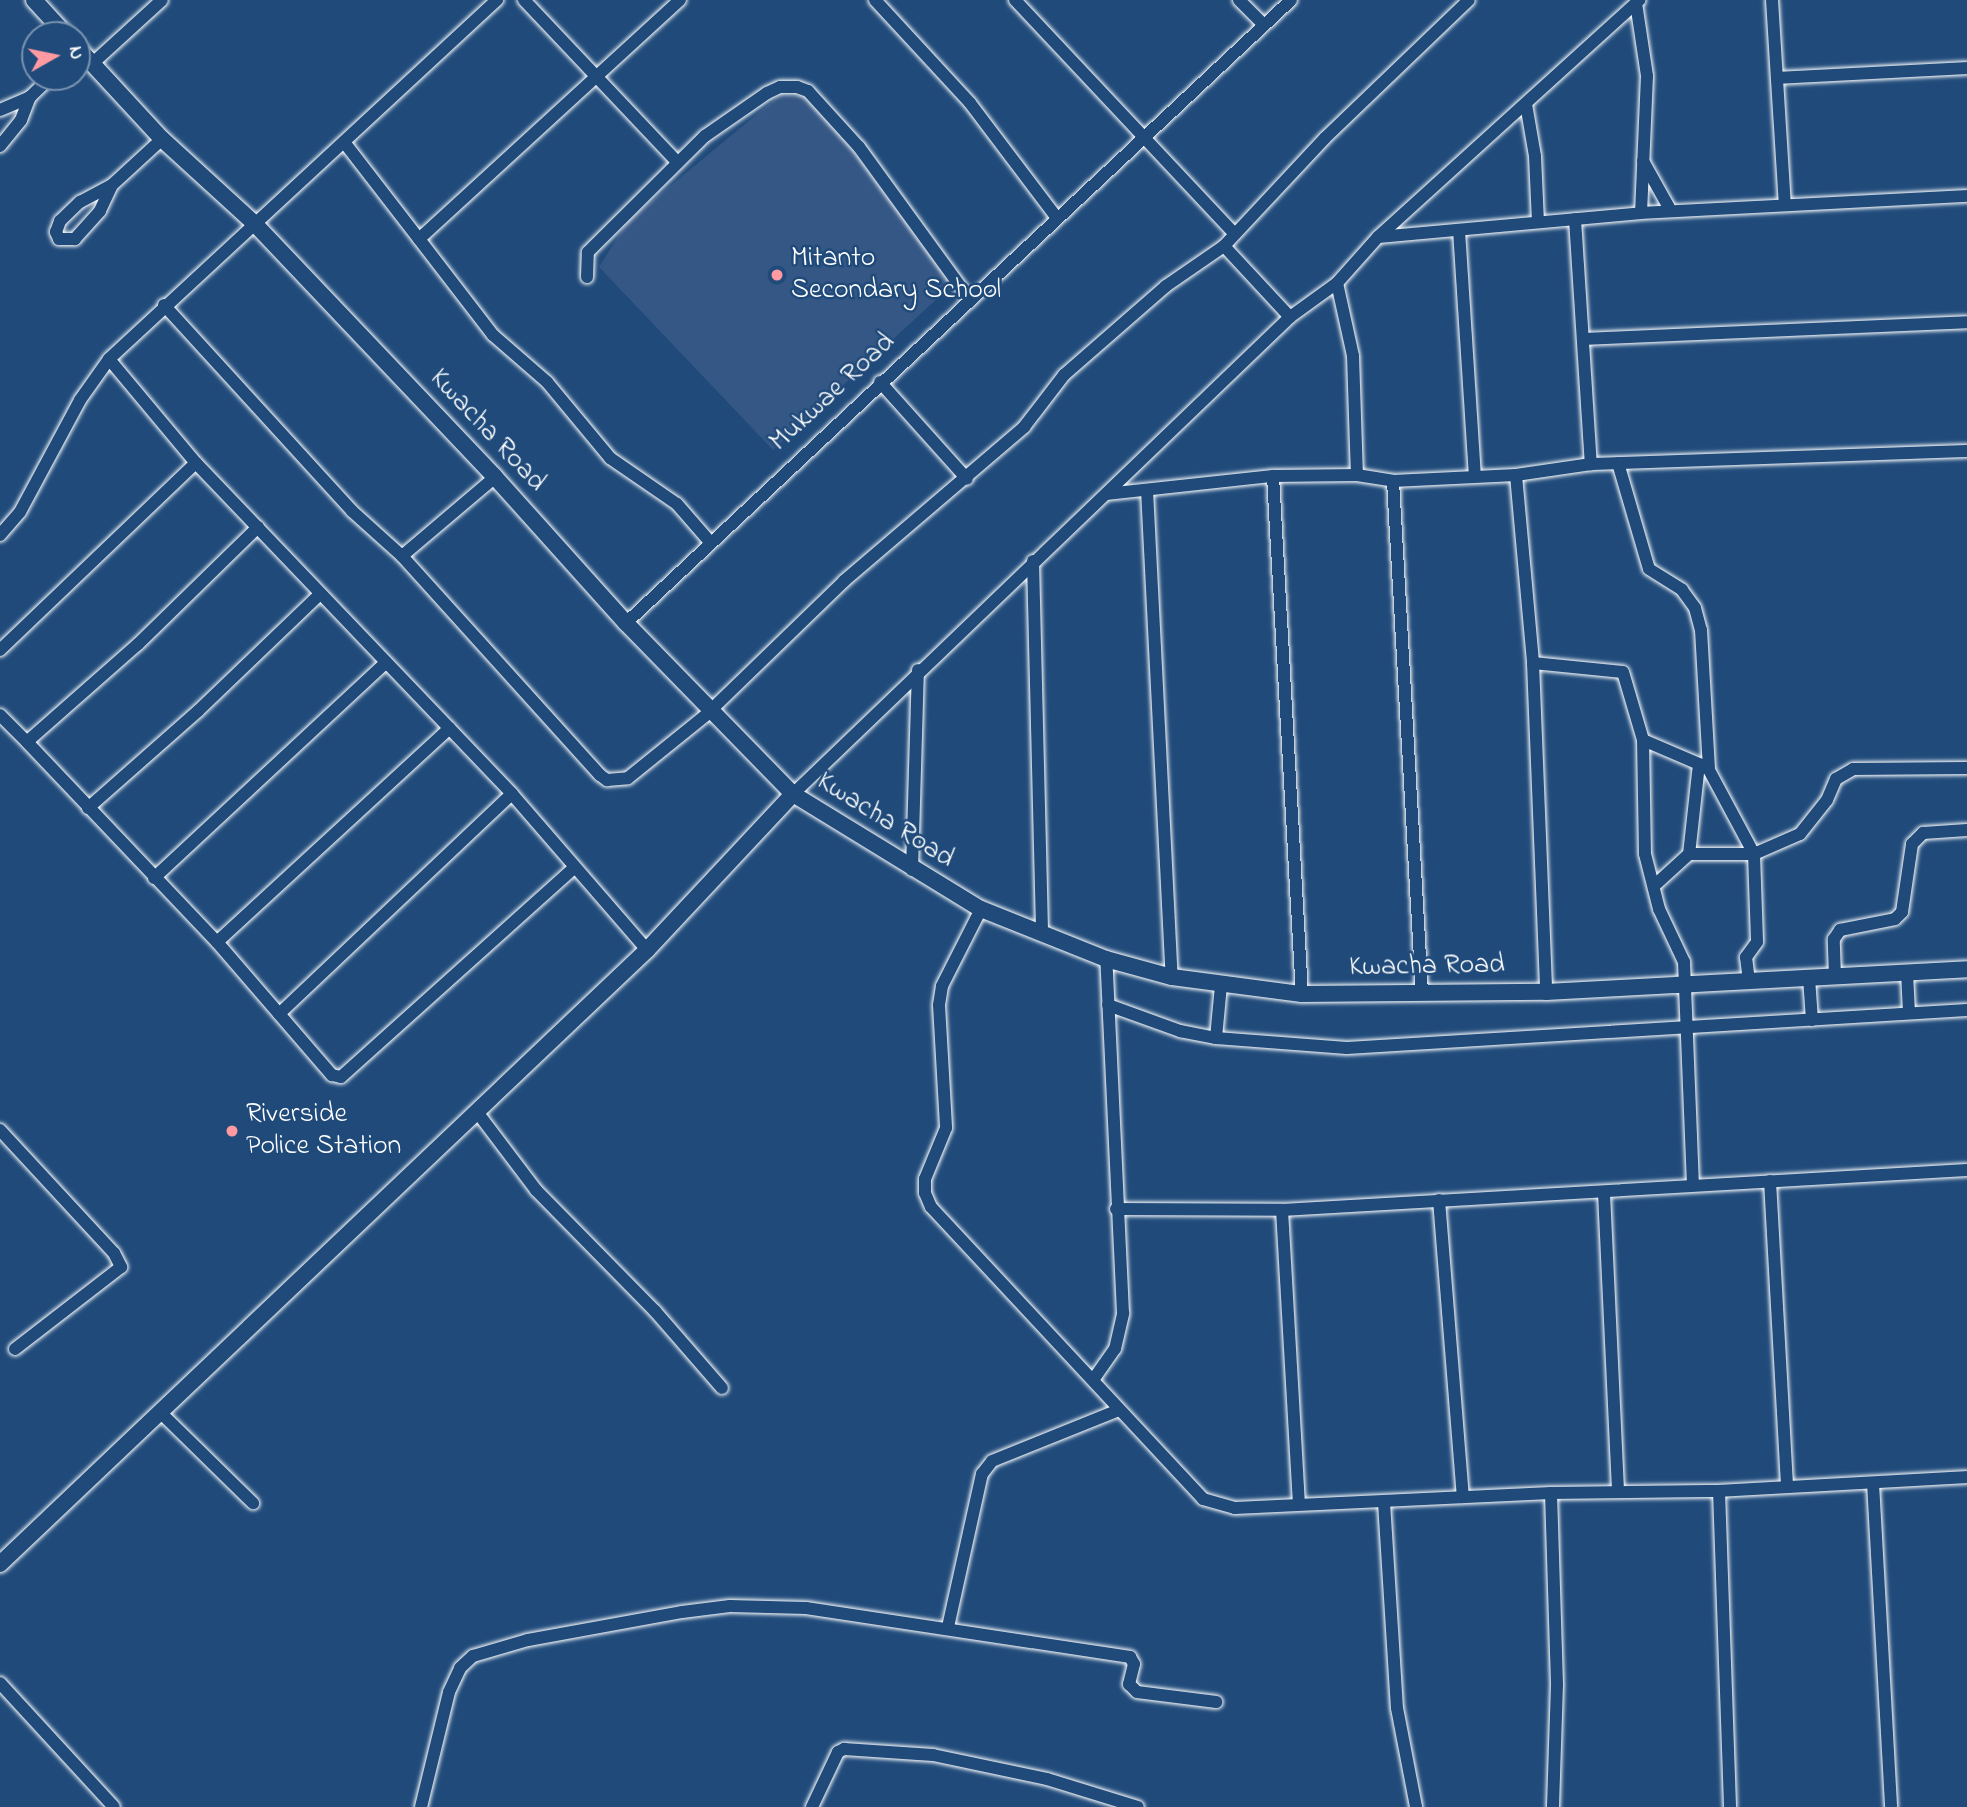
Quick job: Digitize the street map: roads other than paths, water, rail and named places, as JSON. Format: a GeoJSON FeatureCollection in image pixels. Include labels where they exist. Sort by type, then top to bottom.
{"type":"FeatureCollection","features":[{"type":"Feature","properties":{"kind":"main road"},"geometry":{"type":"LineString","coordinates":[[34,0],[53,21]]}},
{"type":"Feature","properties":{"kind":"main road","name":"Kwacha Road"},"geometry":{"type":"LineString","coordinates":[[93,63],[162,139],[254,223],[495,477],[626,623],[793,794],[912,870],[981,909],[1042,936],[1107,959],[1172,977],[1302,994],[1546,992],[1967,969]]}},
{"type":"Feature","properties":{"kind":"main road"},"geometry":{"type":"LineString","coordinates":[[0,1564],[647,950],[793,794]]}},
{"type":"Feature","properties":{"kind":"street"},"geometry":{"type":"LineString","coordinates":[[93,63],[162,0]]}},
{"type":"Feature","properties":{"kind":"street"},"geometry":{"type":"LineString","coordinates":[[0,535],[20,512],[80,400],[109,359],[164,305],[497,0]]}},
{"type":"Feature","properties":{"kind":"street"},"geometry":{"type":"LineString","coordinates":[[524,0],[677,162]]}},
{"type":"Feature","properties":{"kind":"street"},"geometry":{"type":"LineString","coordinates":[[419,239],[596,74],[680,0]]}},
{"type":"Feature","properties":{"kind":"street"},"geometry":{"type":"LineString","coordinates":[[875,0],[970,103],[1057,218]]}},
{"type":"Feature","properties":{"kind":"street"},"geometry":{"type":"LineString","coordinates":[[1239,0],[1264,24]]}},
{"type":"Feature","properties":{"kind":"street","name":"Mukwae Road"},"geometry":{"type":"LineString","coordinates":[[626,623],[880,382],[1291,0]]}},
{"type":"Feature","properties":{"kind":"street"},"geometry":{"type":"LineString","coordinates":[[164,305],[352,511],[402,555],[607,780],[628,778],[711,711],[844,581],[967,479],[1024,427],[1081,359],[1166,286],[1223,246],[1325,138],[1469,0]]}},
{"type":"Feature","properties":{"kind":"street"},"geometry":{"type":"LineString","coordinates":[[1772,0],[1785,205]]}},
{"type":"Feature","properties":{"kind":"street"},"geometry":{"type":"LineString","coordinates":[[1022,2],[1235,234]]}},
{"type":"Feature","properties":{"kind":"street"},"geometry":{"type":"LineString","coordinates":[[793,794],[918,670],[1290,317],[1337,283],[1378,237],[1638,2]]}},
{"type":"Feature","properties":{"kind":"street"},"geometry":{"type":"LineString","coordinates":[[1638,2],[1647,76],[1641,213]]}},
{"type":"Feature","properties":{"kind":"street"},"geometry":{"type":"LineString","coordinates":[[1777,78],[1967,68]]}},
{"type":"Feature","properties":{"kind":"street"},"geometry":{"type":"LineString","coordinates":[[587,277],[588,252],[677,162],[705,136],[780,87],[808,91],[859,147],[970,299]]}},
{"type":"Feature","properties":{"kind":"street"},"geometry":{"type":"LineString","coordinates":[[0,110],[30,97],[36,91]]}},
{"type":"Feature","properties":{"kind":"street"},"geometry":{"type":"LineString","coordinates":[[0,146],[21,120],[30,97]]}},
{"type":"Feature","properties":{"kind":"street"},"geometry":{"type":"LineString","coordinates":[[1525,104],[1535,156],[1538,222]]}},
{"type":"Feature","properties":{"kind":"street"},"geometry":{"type":"LineString","coordinates":[[112,186],[100,211],[75,239],[59,239],[55,232],[60,221],[80,202],[112,186],[162,139]]}},
{"type":"Feature","properties":{"kind":"street"},"geometry":{"type":"LineString","coordinates":[[344,142],[494,335],[547,382],[610,458],[677,504],[710,542]]}},
{"type":"Feature","properties":{"kind":"street"},"geometry":{"type":"LineString","coordinates":[[1643,161],[1671,211]]}},
{"type":"Feature","properties":{"kind":"street"},"geometry":{"type":"LineString","coordinates":[[1378,237],[1641,213],[1967,196]]}},
{"type":"Feature","properties":{"kind":"street"},"geometry":{"type":"LineString","coordinates":[[1575,219],[1591,464]]}},
{"type":"Feature","properties":{"kind":"street"},"geometry":{"type":"LineString","coordinates":[[1459,230],[1475,476]]}},
{"type":"Feature","properties":{"kind":"street"},"geometry":{"type":"LineString","coordinates":[[1223,246],[1290,317]]}},
{"type":"Feature","properties":{"kind":"street"},"geometry":{"type":"LineString","coordinates":[[1337,283],[1353,356],[1357,475]]}},
{"type":"Feature","properties":{"kind":"street"},"geometry":{"type":"LineString","coordinates":[[1584,339],[1967,322]]}},
{"type":"Feature","properties":{"kind":"street"},"geometry":{"type":"LineString","coordinates":[[109,359],[196,463],[319,595],[512,794],[647,950]]}},
{"type":"Feature","properties":{"kind":"street"},"geometry":{"type":"LineString","coordinates":[[880,382],[967,479]]}},
{"type":"Feature","properties":{"kind":"street"},"geometry":{"type":"LineString","coordinates":[[1106,494],[1273,476],[1357,475],[1393,481],[1516,475],[1591,464],[1967,452]]}},
{"type":"Feature","properties":{"kind":"street"},"geometry":{"type":"LineString","coordinates":[[0,650],[196,463]]}},
{"type":"Feature","properties":{"kind":"street"},"geometry":{"type":"LineString","coordinates":[[1618,463],[1648,569],[1682,590],[1695,608],[1701,629],[1705,769],[1689,854],[1655,885]]}},
{"type":"Feature","properties":{"kind":"street"},"geometry":{"type":"LineString","coordinates":[[1516,475],[1533,663],[1546,992]]}},
{"type":"Feature","properties":{"kind":"street"},"geometry":{"type":"LineString","coordinates":[[1273,476],[1302,994]]}},
{"type":"Feature","properties":{"kind":"street"},"geometry":{"type":"LineString","coordinates":[[402,555],[495,477]]}},
{"type":"Feature","properties":{"kind":"street"},"geometry":{"type":"LineString","coordinates":[[1393,481],[1422,994]]}},
{"type":"Feature","properties":{"kind":"street"},"geometry":{"type":"LineString","coordinates":[[1147,490],[1172,977]]}},
{"type":"Feature","properties":{"kind":"street"},"geometry":{"type":"LineString","coordinates":[[27,742],[138,644],[258,527]]}},
{"type":"Feature","properties":{"kind":"street"},"geometry":{"type":"LineString","coordinates":[[1033,561],[1042,936]]}},
{"type":"Feature","properties":{"kind":"street"},"geometry":{"type":"LineString","coordinates":[[88,808],[198,711],[319,595]]}},
{"type":"Feature","properties":{"kind":"street"},"geometry":{"type":"LineString","coordinates":[[154,878],[386,663]]}},
{"type":"Feature","properties":{"kind":"street"},"geometry":{"type":"LineString","coordinates":[[1533,663],[1623,672],[1643,740],[1642,822],[1659,909],[1682,957],[1686,983],[1685,1028],[1693,1185]]}},
{"type":"Feature","properties":{"kind":"street"},"geometry":{"type":"LineString","coordinates":[[912,870],[918,670]]}},
{"type":"Feature","properties":{"kind":"street"},"geometry":{"type":"LineString","coordinates":[[0,715],[217,942],[332,1075],[341,1077],[575,867]]}},
{"type":"Feature","properties":{"kind":"street"},"geometry":{"type":"LineString","coordinates":[[217,942],[450,728]]}},
{"type":"Feature","properties":{"kind":"street"},"geometry":{"type":"LineString","coordinates":[[1643,740],[1705,769],[1754,854],[1757,942],[1746,957],[1749,982]]}},
{"type":"Feature","properties":{"kind":"street"},"geometry":{"type":"LineString","coordinates":[[1689,854],[1754,854],[1800,834],[1843,772],[1967,768]]}},
{"type":"Feature","properties":{"kind":"street"},"geometry":{"type":"LineString","coordinates":[[279,1014],[512,794]]}},
{"type":"Feature","properties":{"kind":"street"},"geometry":{"type":"LineString","coordinates":[[1835,977],[1835,939],[1840,930],[1895,919],[1902,912],[1913,844],[1923,833],[1967,830]]}},
{"type":"Feature","properties":{"kind":"street"},"geometry":{"type":"LineString","coordinates":[[981,909],[942,986],[939,1005],[946,1128],[925,1179],[925,1193],[931,1207],[1119,1410],[1210,1502],[1235,1508],[1551,1493],[1719,1491],[1967,1477]]}},
{"type":"Feature","properties":{"kind":"street"},"geometry":{"type":"LineString","coordinates":[[1093,1380],[1121,1333],[1107,959]]}},
{"type":"Feature","properties":{"kind":"street"},"geometry":{"type":"LineString","coordinates":[[1907,972],[1909,1013]]}},
{"type":"Feature","properties":{"kind":"street"},"geometry":{"type":"LineString","coordinates":[[1809,978],[1812,1020]]}},
{"type":"Feature","properties":{"kind":"street"},"geometry":{"type":"LineString","coordinates":[[1216,1038],[1221,985]]}},
{"type":"Feature","properties":{"kind":"street"},"geometry":{"type":"LineString","coordinates":[[1108,1005],[1216,1038],[1346,1048],[1967,1010]]}},
{"type":"Feature","properties":{"kind":"street"},"geometry":{"type":"LineString","coordinates":[[477,1112],[537,1190],[655,1311],[722,1388]]}},
{"type":"Feature","properties":{"kind":"street"},"geometry":{"type":"LineString","coordinates":[[0,1130],[114,1253],[121,1267],[15,1349]]}},
{"type":"Feature","properties":{"kind":"street"},"geometry":{"type":"LineString","coordinates":[[1116,1209],[1282,1210],[1967,1170]]}},
{"type":"Feature","properties":{"kind":"street"},"geometry":{"type":"LineString","coordinates":[[1770,1181],[1787,1487]]}},
{"type":"Feature","properties":{"kind":"street"},"geometry":{"type":"LineString","coordinates":[[1604,1193],[1618,1491]]}},
{"type":"Feature","properties":{"kind":"street"},"geometry":{"type":"LineString","coordinates":[[1439,1200],[1463,1497]]}},
{"type":"Feature","properties":{"kind":"street"},"geometry":{"type":"LineString","coordinates":[[1282,1210],[1299,1504]]}},
{"type":"Feature","properties":{"kind":"street"},"geometry":{"type":"LineString","coordinates":[[948,1627],[982,1474],[992,1461],[1119,1410]]}},
{"type":"Feature","properties":{"kind":"street"},"geometry":{"type":"LineString","coordinates":[[161,1413],[253,1503]]}},
{"type":"Feature","properties":{"kind":"street"},"geometry":{"type":"LineString","coordinates":[[1873,1483],[1891,1807]]}},
{"type":"Feature","properties":{"kind":"street"},"geometry":{"type":"LineString","coordinates":[[1719,1491],[1730,1807]]}},
{"type":"Feature","properties":{"kind":"street"},"geometry":{"type":"LineString","coordinates":[[1551,1493],[1557,1685],[1553,1807]]}},
{"type":"Feature","properties":{"kind":"street"},"geometry":{"type":"LineString","coordinates":[[1384,1503],[1397,1708],[1416,1807]]}},
{"type":"Feature","properties":{"kind":"street"},"geometry":{"type":"LineString","coordinates":[[421,1807],[455,1678],[473,1656],[495,1648],[730,1606],[806,1608],[948,1627],[1130,1657],[1135,1664],[1129,1684],[1137,1692],[1216,1702]]}},
{"type":"Feature","properties":{"kind":"street"},"geometry":{"type":"LineString","coordinates":[[0,1683],[114,1807]]}},
{"type":"Feature","properties":{"kind":"street"},"geometry":{"type":"LineString","coordinates":[[812,1807],[838,1752],[844,1749],[933,1755],[1047,1779],[1138,1807]]}},
{"type":"Feature","properties":{"kind":"place","name":"Mitanto Secondary School"},"geometry":{"type":"Point","coordinates":[777,275]}},
{"type":"Feature","properties":{"kind":"place","name":"Riverside Police Station"},"geometry":{"type":"Point","coordinates":[232,1131]}}]}
